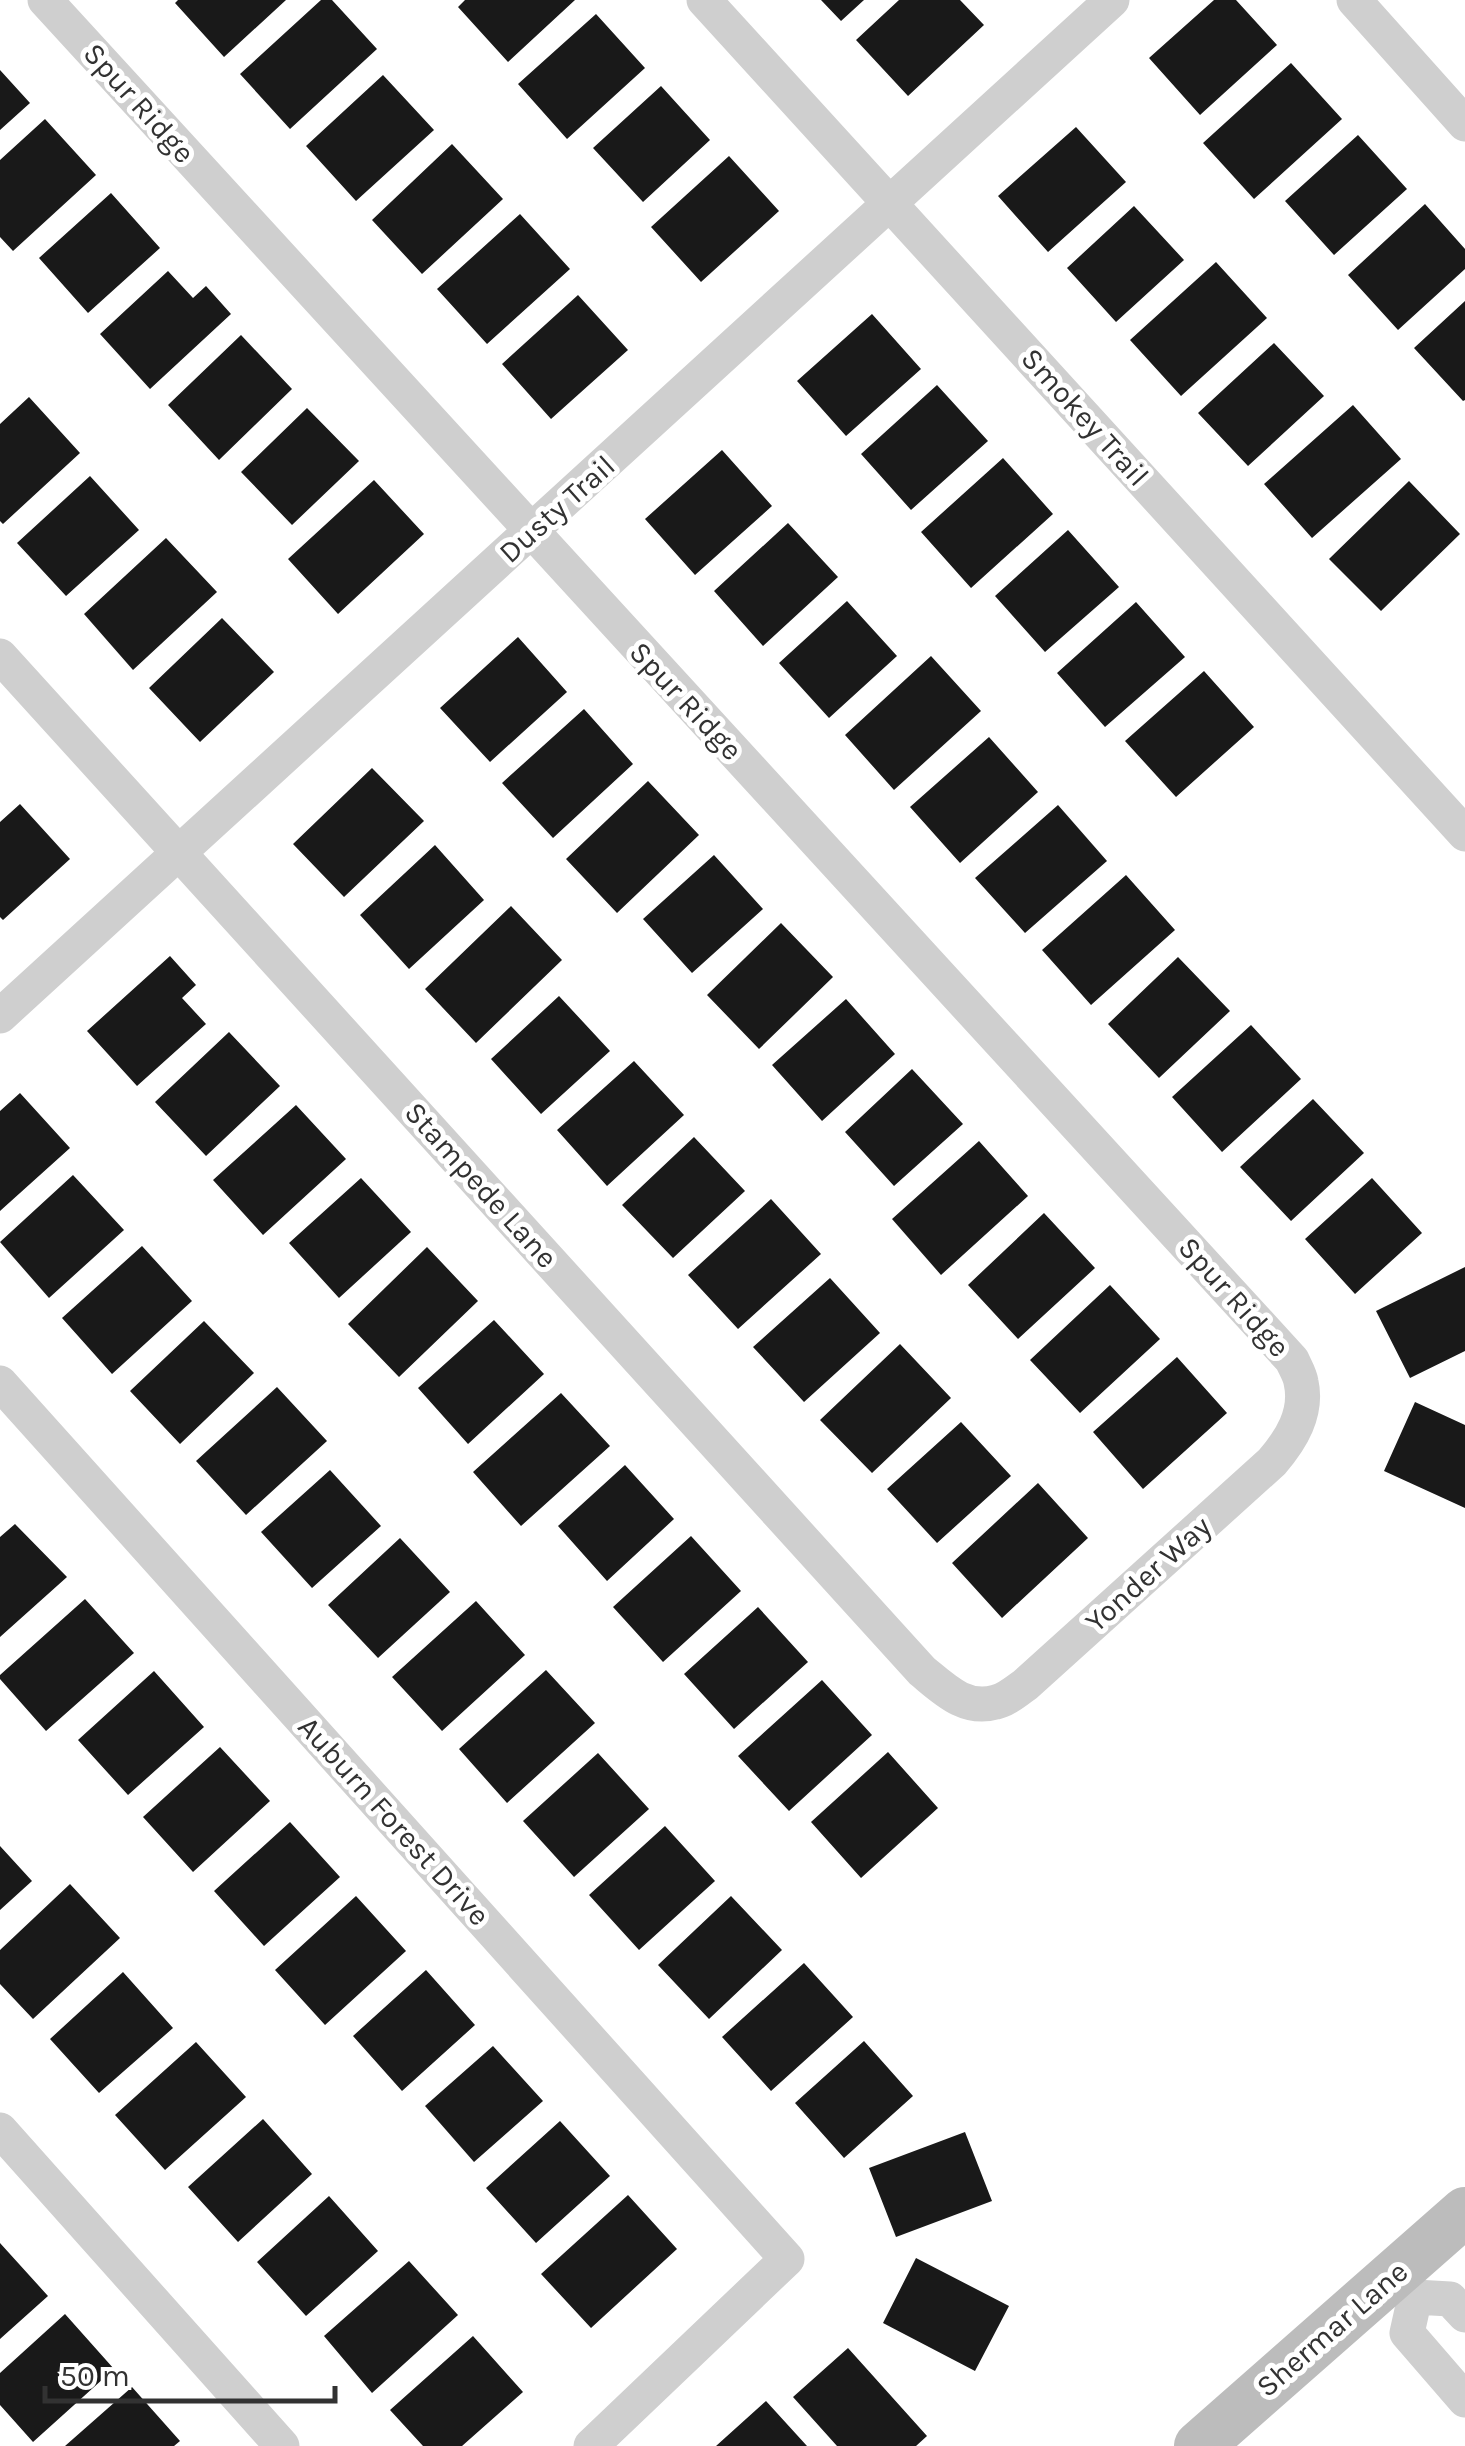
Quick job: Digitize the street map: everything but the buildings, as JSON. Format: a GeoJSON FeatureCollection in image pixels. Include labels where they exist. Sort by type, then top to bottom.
{"type":"FeatureCollection","features":[{"type":"Feature","properties":{"kind":"street","name":"Spur Ridge"},"geometry":{"type":"LineString","coordinates":[[45,0],[1292,1360],[1302,1382],[1302,1412]]}},
{"type":"Feature","properties":{"kind":"street","name":"Smokey Trail"},"geometry":{"type":"LineString","coordinates":[[704,0],[1465,834]]}},
{"type":"Feature","properties":{"kind":"street","name":"Dusty Trail"},"geometry":{"type":"LineString","coordinates":[[0,1016],[1112,0]]}},
{"type":"Feature","properties":{"kind":"street"},"geometry":{"type":"LineString","coordinates":[[1354,0],[1465,124]]}},
{"type":"Feature","properties":{"kind":"street","name":"Stampede Lane"},"geometry":{"type":"LineString","coordinates":[[0,656],[922,1671],[970,1704]]}},
{"type":"Feature","properties":{"kind":"street","name":"Auburn Forest Drive"},"geometry":{"type":"LineString","coordinates":[[0,1383],[788,2259],[591,2446]]}},
{"type":"Feature","properties":{"kind":"street","name":"Yonder Way"},"geometry":{"type":"LineString","coordinates":[[970,1704],[997,1702],[1026,1685],[1272,1462],[1290,1441],[1302,1412]]}},
{"type":"Feature","properties":{"kind":"street"},"geometry":{"type":"LineString","coordinates":[[0,2130],[282,2446]]}},
{"type":"Feature","properties":{"kind":"street","name":"Shermar Lane"},"geometry":{"type":"LineString","coordinates":[[1199,2446],[1406,2285],[1465,2212]]}},
{"type":"Feature","properties":{"kind":"street"},"geometry":{"type":"LineString","coordinates":[[1465,2316],[1450,2299],[1406,2285],[1407,2333],[1465,2400]]}}]}
